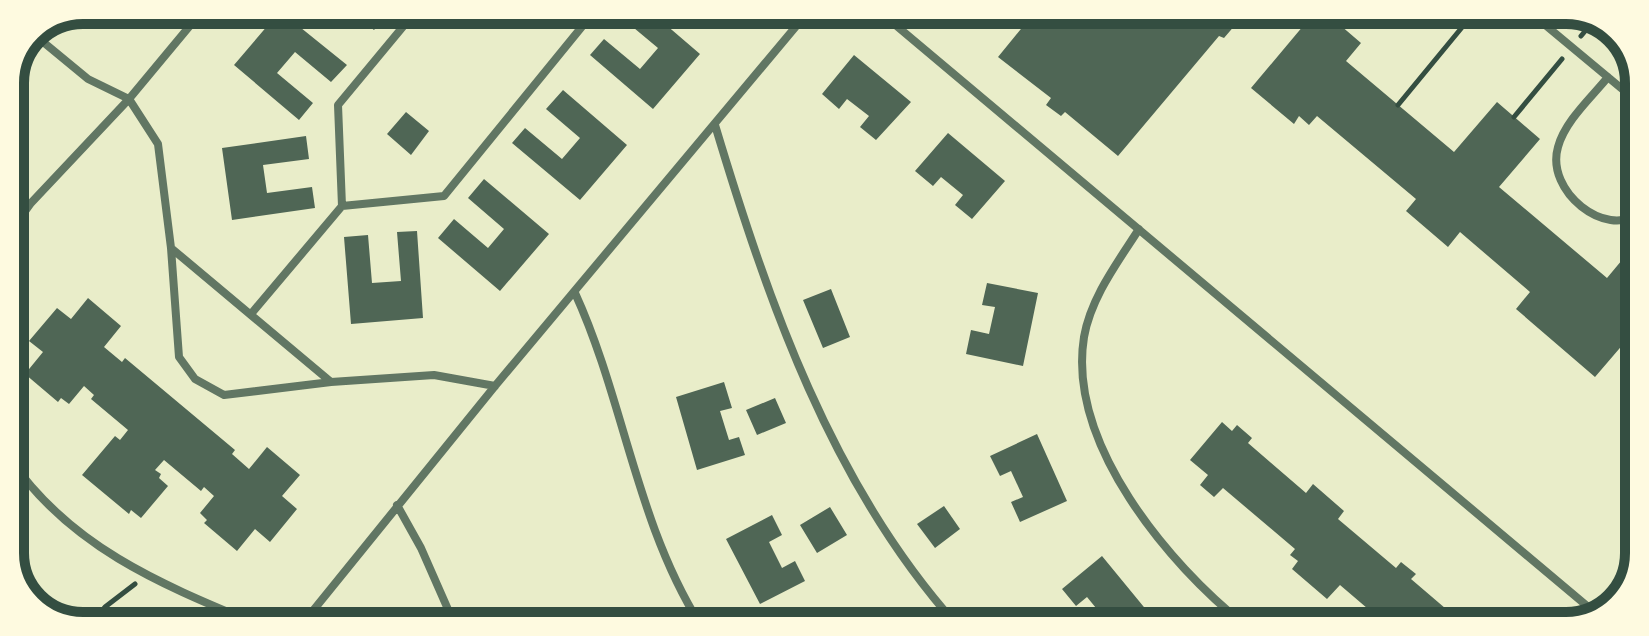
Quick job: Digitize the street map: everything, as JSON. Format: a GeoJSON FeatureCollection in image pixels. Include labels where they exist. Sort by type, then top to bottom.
{"type":"FeatureCollection","features":[{"type":"Feature","properties":{"kind":"street"},"geometry":{"type":"LineString","coordinates":[[24,213],[129,99],[191,24]]}},
{"type":"Feature","properties":{"kind":"street"},"geometry":{"type":"LineString","coordinates":[[251,314],[342,206],[338,105],[405,24]]}},
{"type":"Feature","properties":{"kind":"street"},"geometry":{"type":"LineString","coordinates":[[342,206],[444,196],[584,24]]}},
{"type":"Feature","properties":{"kind":"street"},"geometry":{"type":"LineString","coordinates":[[312,612],[495,386],[798,24]]}},
{"type":"Feature","properties":{"kind":"street"},"geometry":{"type":"LineString","coordinates":[[894,24],[1589,608]]}},
{"type":"Feature","properties":{"kind":"street"},"geometry":{"type":"LineString","coordinates":[[1544,24],[1625,91]]}},
{"type":"Feature","properties":{"kind":"street"},"geometry":{"type":"LineString","coordinates":[[41,41],[88,79],[129,99],[158,144],[171,248],[179,357],[195,379],[224,395],[331,382],[434,375],[495,386]]}},
{"type":"Feature","properties":{"kind":"street"},"geometry":{"type":"LineString","coordinates":[[1608,77],[1569,125],[1558,147],[1556,168],[1563,190],[1582,208],[1604,218],[1625,217]]}},
{"type":"Feature","properties":{"kind":"street"},"geometry":{"type":"LineString","coordinates":[[715,125],[770,298],[823,421],[890,533],[945,612]]}},
{"type":"Feature","properties":{"kind":"street"},"geometry":{"type":"LineString","coordinates":[[1139,229],[1089,317],[1082,356],[1086,398],[1106,455],[1133,503],[1181,565],[1231,612]]}},
{"type":"Feature","properties":{"kind":"street"},"geometry":{"type":"LineString","coordinates":[[171,248],[331,382]]}},
{"type":"Feature","properties":{"kind":"street"},"geometry":{"type":"LineString","coordinates":[[575,293],[596,339],[648,516],[694,612]]}},
{"type":"Feature","properties":{"kind":"street"},"geometry":{"type":"LineString","coordinates":[[24,477],[45,503],[81,536],[145,576],[229,612]]}},
{"type":"Feature","properties":{"kind":"street"},"geometry":{"type":"LineString","coordinates":[[397,505],[421,548],[449,612]]}},
{"type":"Feature","properties":{"kind":"path"},"geometry":{"type":"LineString","coordinates":[[1398,105],[1465,24]]}},
{"type":"Feature","properties":{"kind":"path"},"geometry":{"type":"LineString","coordinates":[[1514,117],[1588,28]]}},
{"type":"Feature","properties":{"kind":"path"},"geometry":{"type":"LineString","coordinates":[[101,612],[145,576]]}},
{"type":"Feature","properties":{"kind":"building"},"geometry":{"type":"Polygon","coordinates":[[[269,24],[296,24],[347,65],[331,82],[295,52],[277,73],[313,103],[299,120],[234,65],[269,24]]]}},
{"type":"Feature","properties":{"kind":"building"},"geometry":{"type":"Polygon","coordinates":[[[629,24],[665,24],[700,54],[653,109],[590,55],[604,39],[640,69],[658,48],[629,24]]]}},
{"type":"Feature","properties":{"kind":"building"},"geometry":{"type":"Polygon","coordinates":[[[1025,24],[1236,24],[1224,38],[1219,36],[1118,156],[1065,112],[1061,116],[1046,105],[1051,98],[998,57],[1025,24]]]}},
{"type":"Feature","properties":{"kind":"building"},"geometry":{"type":"Polygon","coordinates":[[[1305,24],[1339,24],[1361,43],[1346,61],[1454,152],[1497,102],[1540,139],[1499,187],[1607,278],[1622,260],[1625,263],[1625,342],[1595,377],[1516,309],[1530,292],[1460,232],[1448,247],[1406,211],[1416,199],[1317,116],[1309,125],[1299,116],[1294,124],[1251,88],[1305,24]]]}},
{"type":"Feature","properties":{"kind":"building"},"geometry":{"type":"Polygon","coordinates":[[[854,55],[911,102],[876,140],[860,127],[869,116],[847,99],[839,109],[822,94],[854,55]]]}},
{"type":"Feature","properties":{"kind":"building"},"geometry":{"type":"Polygon","coordinates":[[[563,90],[627,145],[580,200],[512,143],[525,128],[562,159],[580,138],[546,109],[563,90]]]}},
{"type":"Feature","properties":{"kind":"building"},"geometry":{"type":"Polygon","coordinates":[[[406,112],[429,131],[411,155],[387,134],[406,112]]]}},
{"type":"Feature","properties":{"kind":"building"},"geometry":{"type":"Polygon","coordinates":[[[948,133],[1005,181],[972,219],[955,205],[963,195],[941,177],[933,186],[915,171],[948,133]]]}},
{"type":"Feature","properties":{"kind":"building"},"geometry":{"type":"Polygon","coordinates":[[[306,136],[309,159],[263,165],[267,193],[312,187],[315,208],[232,220],[222,148],[306,136]]]}},
{"type":"Feature","properties":{"kind":"building"},"geometry":{"type":"Polygon","coordinates":[[[484,179],[549,234],[500,291],[438,238],[454,219],[488,248],[504,229],[468,198],[484,179]]]}},
{"type":"Feature","properties":{"kind":"building"},"geometry":{"type":"Polygon","coordinates":[[[417,231],[423,318],[351,324],[344,237],[368,235],[372,283],[401,281],[397,232],[417,231]]]}},
{"type":"Feature","properties":{"kind":"building"},"geometry":{"type":"Polygon","coordinates":[[[987,283],[1038,293],[1023,366],[966,354],[971,330],[989,334],[995,307],[982,305],[987,283]]]}},
{"type":"Feature","properties":{"kind":"building"},"geometry":{"type":"Polygon","coordinates":[[[831,289],[850,337],[823,348],[803,300],[831,289]]]}},
{"type":"Feature","properties":{"kind":"building"},"geometry":{"type":"Polygon","coordinates":[[[88,298],[121,326],[104,347],[122,362],[125,358],[235,450],[232,454],[249,469],[267,447],[300,475],[282,496],[297,509],[270,542],[255,529],[237,551],[204,523],[207,520],[200,513],[214,496],[204,487],[201,491],[164,460],[155,470],[168,486],[141,518],[131,510],[129,514],[82,475],[115,436],[120,440],[128,430],[91,399],[94,395],[84,386],[69,404],[61,398],[58,402],[25,374],[43,352],[29,341],[57,308],[71,319],[88,298]]]}},
{"type":"Feature","properties":{"kind":"building"},"geometry":{"type":"Polygon","coordinates":[[[724,382],[732,408],[720,411],[729,440],[739,437],[745,455],[697,470],[676,397],[724,382]]]}},
{"type":"Feature","properties":{"kind":"building"},"geometry":{"type":"Polygon","coordinates":[[[775,398],[786,423],[757,435],[746,410],[775,398]]]}},
{"type":"Feature","properties":{"kind":"building"},"geometry":{"type":"Polygon","coordinates":[[[1222,422],[1232,431],[1237,425],[1252,438],[1248,443],[1306,493],[1313,484],[1344,511],[1338,519],[1396,568],[1401,562],[1416,574],[1411,579],[1450,612],[1372,612],[1340,585],[1327,599],[1292,569],[1298,561],[1290,555],[1295,549],[1223,488],[1214,497],[1200,485],[1208,475],[1190,460],[1222,422]]]}},
{"type":"Feature","properties":{"kind":"building"},"geometry":{"type":"Polygon","coordinates":[[[1037,434],[1067,501],[1020,522],[1011,502],[1023,497],[1011,471],[1000,476],[990,456],[1037,434]]]}},
{"type":"Feature","properties":{"kind":"building"},"geometry":{"type":"Polygon","coordinates":[[[944,506],[960,529],[935,548],[917,524],[944,506]]]}},
{"type":"Feature","properties":{"kind":"building"},"geometry":{"type":"Polygon","coordinates":[[[830,507],[847,535],[817,553],[800,525],[830,507]]]}},
{"type":"Feature","properties":{"kind":"building"},"geometry":{"type":"Polygon","coordinates":[[[772,515],[782,535],[769,542],[782,568],[795,561],[805,581],[760,604],[726,539],[772,515]]]}},
{"type":"Feature","properties":{"kind":"building"},"geometry":{"type":"Polygon","coordinates":[[[1102,556],[1148,612],[1099,612],[1087,597],[1076,606],[1062,589],[1102,556]]]}}]}
